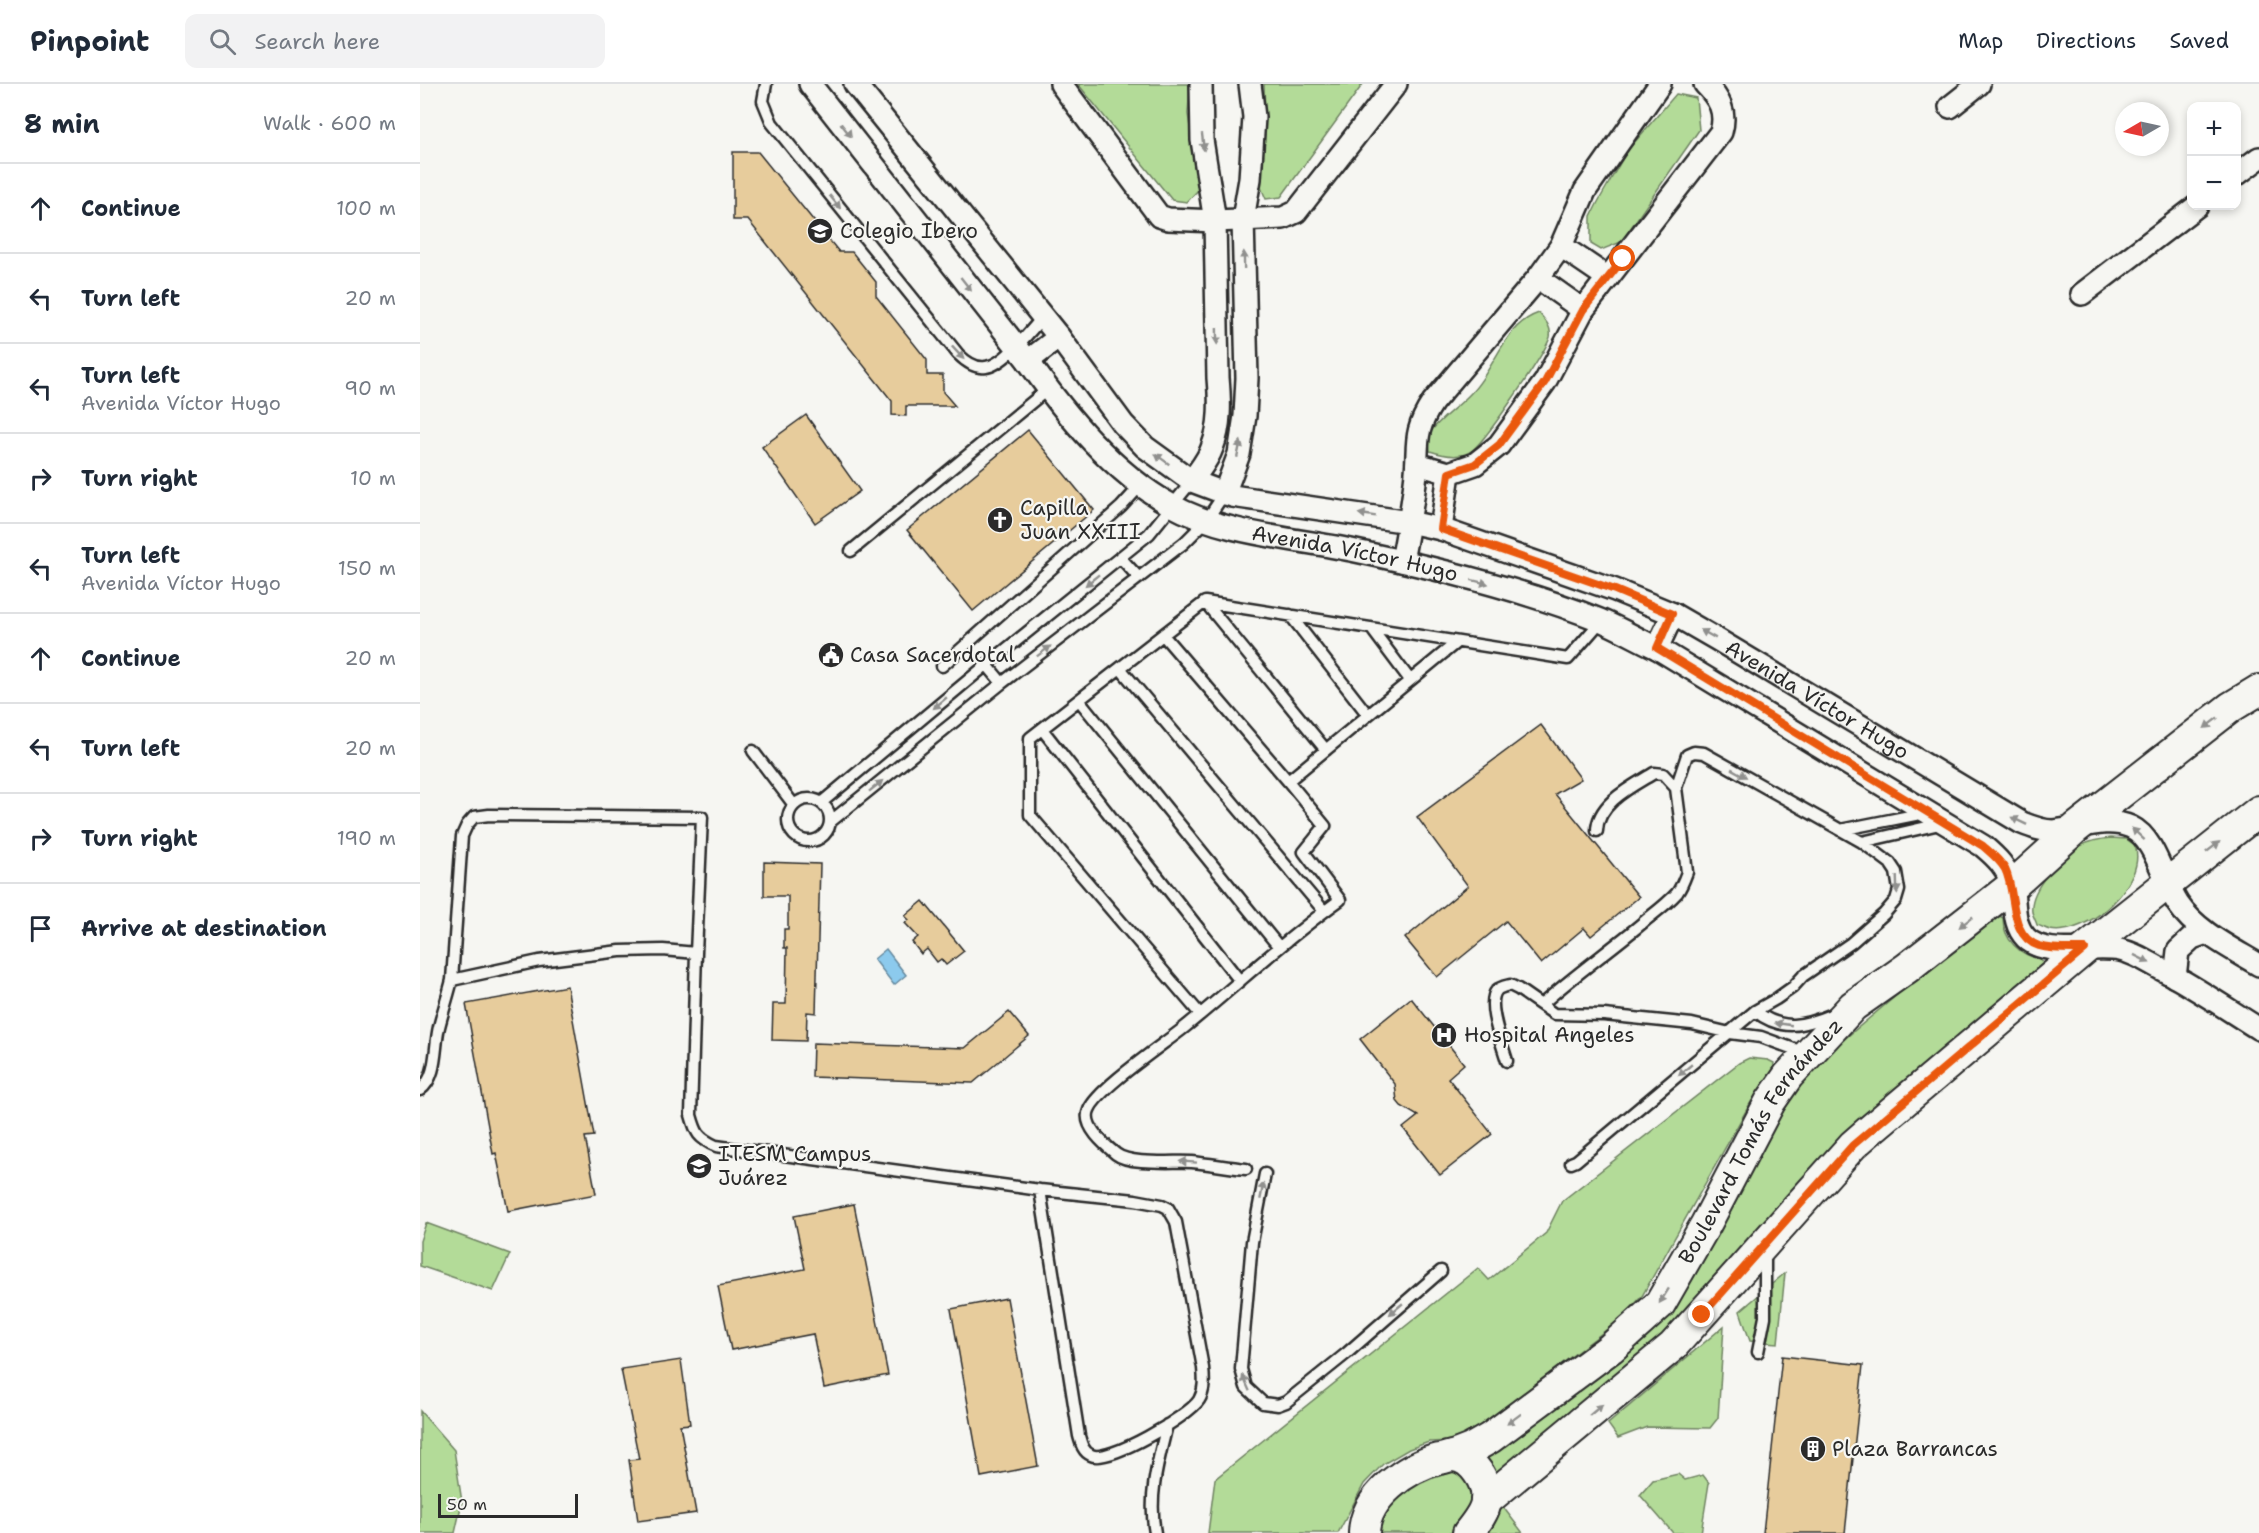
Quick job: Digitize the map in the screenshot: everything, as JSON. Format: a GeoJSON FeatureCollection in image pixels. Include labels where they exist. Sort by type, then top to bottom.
{"type":"FeatureCollection","features":[{"type":"Feature","properties":{"kind":"main road","name":"Boulevard Tomás Fernández"},"geometry":{"type":"LineString","coordinates":[[1364,1533],[1364,1526],[1371,1509],[1379,1497],[1397,1480],[1426,1464],[1471,1449],[1490,1438],[1611,1348],[1660,1304],[1706,1224],[1770,1102],[1788,1076],[1853,1006],[1907,968],[2012,886],[2076,828],[2231,707],[2259,690]]}},
{"type":"Feature","properties":{"kind":"main road"},"geometry":{"type":"LineString","coordinates":[[1468,1533],[1478,1520],[1486,1501],[1673,1346],[1861,1138],[2085,949],[2259,811]]}},
{"type":"Feature","properties":{"kind":"main road"},"geometry":{"type":"LineString","coordinates":[[1453,1456],[1466,1461],[1476,1469],[1484,1486],[1486,1501]]}},
{"type":"Feature","properties":{"kind":"street","name":"Avenida Víctor Hugo"},"geometry":{"type":"LineString","coordinates":[[810,84],[1048,389],[1096,446],[1140,486],[1172,506],[1206,521],[1402,561],[1499,587],[1600,621],[1657,648],[1983,846],[2004,867],[2012,886]]}},
{"type":"Feature","properties":{"kind":"street","name":"Avenida Víctor Hugo"},"geometry":{"type":"LineString","coordinates":[[855,84],[1059,337],[1123,424],[1145,447],[1192,481],[1224,494],[1409,522],[1441,529],[1615,590],[1672,614],[1796,686],[2007,815],[2036,829],[2051,831],[2076,828]]}},
{"type":"Feature","properties":{"kind":"street"},"geometry":{"type":"LineString","coordinates":[[1061,84],[1160,216],[1168,219],[1215,221],[1283,218],[1296,212],[1396,84]]}},
{"type":"Feature","properties":{"kind":"street"},"geometry":{"type":"LineString","coordinates":[[1192,481],[1212,450],[1221,403],[1218,378],[1215,221],[1202,140],[1201,84]]}},
{"type":"Feature","properties":{"kind":"street"},"geometry":{"type":"LineString","coordinates":[[1224,494],[1239,454],[1245,416],[1247,378],[1243,219],[1250,179],[1254,117],[1250,84]]}},
{"type":"Feature","properties":{"kind":"street"},"geometry":{"type":"LineString","coordinates":[[1402,561],[1418,464],[1417,435],[1425,415],[1433,402],[1538,278],[1561,246],[1585,191],[1660,84]]}},
{"type":"Feature","properties":{"kind":"street"},"geometry":{"type":"LineString","coordinates":[[1418,464],[1449,473],[1475,464],[1499,445],[1545,382],[1583,310],[1721,132],[1724,123],[1721,104],[1705,84]]}},
{"type":"Feature","properties":{"kind":"street"},"geometry":{"type":"LineString","coordinates":[[1950,107],[1979,84]]}},
{"type":"Feature","properties":{"kind":"street"},"geometry":{"type":"LineString","coordinates":[[2241,171],[2259,158]]}},
{"type":"Feature","properties":{"kind":"street"},"geometry":{"type":"LineString","coordinates":[[2082,294],[2192,210]]}},
{"type":"Feature","properties":{"kind":"street"},"geometry":{"type":"LineString","coordinates":[[1561,246],[1608,278]]}},
{"type":"Feature","properties":{"kind":"street"},"geometry":{"type":"LineString","coordinates":[[1538,278],[1583,310]]}},
{"type":"Feature","properties":{"kind":"street"},"geometry":{"type":"LineString","coordinates":[[1022,354],[1059,337]]}},
{"type":"Feature","properties":{"kind":"street"},"geometry":{"type":"LineString","coordinates":[[1218,378],[1247,378]]}},
{"type":"Feature","properties":{"kind":"street"},"geometry":{"type":"LineString","coordinates":[[1096,446],[1123,424]]}},
{"type":"Feature","properties":{"kind":"street"},"geometry":{"type":"LineString","coordinates":[[1441,529],[1449,473]]}},
{"type":"Feature","properties":{"kind":"street"},"geometry":{"type":"LineString","coordinates":[[1657,648],[1672,614]]}},
{"type":"Feature","properties":{"kind":"street"},"geometry":{"type":"LineString","coordinates":[[2076,828],[2108,822],[2133,827],[2151,847],[2178,904],[2206,933],[2259,965]]}},
{"type":"Feature","properties":{"kind":"street"},"geometry":{"type":"LineString","coordinates":[[2012,886],[2017,924],[2025,938],[2036,945],[2050,948],[2120,950],[2135,955],[2259,1029]]}},
{"type":"Feature","properties":{"kind":"street"},"geometry":{"type":"LineString","coordinates":[[2175,977],[2178,951],[2192,938],[2206,933]]}},
{"type":"Feature","properties":{"kind":"lane"},"geometry":{"type":"LineString","coordinates":[[766,84],[763,101],[772,123],[967,363],[986,368],[1022,354],[1042,318]]}},
{"type":"Feature","properties":{"kind":"lane"},"geometry":{"type":"LineString","coordinates":[[851,551],[1048,389]]}},
{"type":"Feature","properties":{"kind":"lane"},"geometry":{"type":"LineString","coordinates":[[821,803],[987,664],[1149,534],[1192,481]]}},
{"type":"Feature","properties":{"kind":"lane"},"geometry":{"type":"LineString","coordinates":[[942,666],[1121,507],[1140,486]]}},
{"type":"Feature","properties":{"kind":"lane"},"geometry":{"type":"LineString","coordinates":[[830,822],[1002,683],[1184,543],[1206,521],[1224,494]]}},
{"type":"Feature","properties":{"kind":"lane"},"geometry":{"type":"LineString","coordinates":[[1120,557],[1139,578]]}},
{"type":"Feature","properties":{"kind":"lane"},"geometry":{"type":"LineString","coordinates":[[1200,1014],[1030,815],[1030,738],[1205,602],[1568,659],[1600,621]]}},
{"type":"Feature","properties":{"kind":"lane"},"geometry":{"type":"LineString","coordinates":[[1205,602],[1326,750]]}},
{"type":"Feature","properties":{"kind":"lane"},"geometry":{"type":"LineString","coordinates":[[1290,615],[1368,715]]}},
{"type":"Feature","properties":{"kind":"lane"},"geometry":{"type":"LineString","coordinates":[[1371,628],[1410,680]]}},
{"type":"Feature","properties":{"kind":"lane"},"geometry":{"type":"LineString","coordinates":[[1163,635],[1325,826],[1304,852],[1340,900],[1122,1076],[1093,1102],[1087,1119],[1091,1128],[1117,1155],[1128,1159],[1190,1162],[1246,1169]]}},
{"type":"Feature","properties":{"kind":"lane"},"geometry":{"type":"LineString","coordinates":[[1288,782],[1456,642]]}},
{"type":"Feature","properties":{"kind":"lane"},"geometry":{"type":"LineString","coordinates":[[987,664],[1002,683]]}},
{"type":"Feature","properties":{"kind":"lane"},"geometry":{"type":"LineString","coordinates":[[1120,668],[1324,911]]}},
{"type":"Feature","properties":{"kind":"lane"},"geometry":{"type":"LineString","coordinates":[[1079,700],[1279,947]]}},
{"type":"Feature","properties":{"kind":"lane"},"geometry":{"type":"LineString","coordinates":[[1042,729],[1240,981]]}},
{"type":"Feature","properties":{"kind":"lane"},"geometry":{"type":"LineString","coordinates":[[753,751],[794,805]]}},
{"type":"Feature","properties":{"kind":"lane"},"geometry":{"type":"LineString","coordinates":[[1541,1005],[1640,925],[1676,894],[1683,883],[1687,872],[1676,788],[1687,755],[1694,752],[1704,753],[1862,842],[1890,863],[1896,872],[1899,890],[1896,900],[1884,914],[1851,943],[1803,976],[1776,999],[1755,1011],[1576,1161],[1571,1162]]}},
{"type":"Feature","properties":{"kind":"lane"},"geometry":{"type":"LineString","coordinates":[[1597,831],[1597,824],[1608,805],[1623,792],[1654,772],[1663,774],[1676,788]]}},
{"type":"Feature","properties":{"kind":"lane"},"geometry":{"type":"LineString","coordinates":[[807,799],[821,803],[830,815],[830,822],[824,836],[818,840],[803,841],[791,833],[787,818],[794,805],[807,799]]}},
{"type":"Feature","properties":{"kind":"lane"},"geometry":{"type":"LineString","coordinates":[[420,1090],[427,1083],[432,1071],[439,1029],[452,980],[462,836],[474,817],[489,815],[702,817],[691,1115],[695,1129],[702,1140],[716,1146],[1040,1190],[1162,1204],[1172,1213],[1204,1380],[1201,1398],[1167,1425],[1105,1456],[1091,1456],[1082,1446],[1040,1190]]}},
{"type":"Feature","properties":{"kind":"lane"},"geometry":{"type":"LineString","coordinates":[[1840,830],[1937,817]]}},
{"type":"Feature","properties":{"kind":"lane"},"geometry":{"type":"LineString","coordinates":[[1862,842],[1937,817]]}},
{"type":"Feature","properties":{"kind":"lane"},"geometry":{"type":"LineString","coordinates":[[452,980],[539,961],[620,951],[663,950],[696,953]]}},
{"type":"Feature","properties":{"kind":"lane"},"geometry":{"type":"LineString","coordinates":[[1507,1061],[1493,1007],[1494,996],[1498,990],[1510,985],[1518,988],[1554,1014],[1604,1015],[1692,1024],[1730,1033],[1761,1037],[1808,1054]]}},
{"type":"Feature","properties":{"kind":"lane"},"geometry":{"type":"LineString","coordinates":[[1755,1011],[1768,1022],[1790,1026],[1815,1022],[1853,1006]]}},
{"type":"Feature","properties":{"kind":"lane"},"geometry":{"type":"LineString","coordinates":[[1265,1174],[1252,1242],[1240,1359],[1246,1387],[1263,1403],[1278,1405],[1286,1402],[1347,1353],[1441,1271]]}},
{"type":"Feature","properties":{"kind":"lane"},"geometry":{"type":"LineString","coordinates":[[1758,1352],[1765,1317],[1767,1276],[1765,1244]]}},
{"type":"Feature","properties":{"kind":"lane"},"geometry":{"type":"LineString","coordinates":[[1155,1533],[1152,1496],[1154,1478],[1167,1425]]}},
{"type":"Feature","properties":{"kind":"green space"},"geometry":{"type":"Polygon","coordinates":[[[1078,84],[1190,84],[1188,114],[1199,189],[1187,202],[1172,200],[1078,84]]]}},
{"type":"Feature","properties":{"kind":"green space"},"geometry":{"type":"Polygon","coordinates":[[[1264,84],[1363,84],[1281,197],[1266,199],[1260,185],[1265,118],[1264,84]]]}},
{"type":"Feature","properties":{"kind":"green space"},"geometry":{"type":"Polygon","coordinates":[[[1676,94],[1696,98],[1699,130],[1621,242],[1601,250],[1591,244],[1591,216],[1627,151],[1676,94]]]}},
{"type":"Feature","properties":{"kind":"green space"},"geometry":{"type":"Polygon","coordinates":[[[1539,313],[1549,327],[1550,337],[1546,346],[1500,416],[1477,446],[1470,452],[1460,455],[1450,456],[1430,451],[1428,435],[1480,383],[1508,337],[1517,327],[1539,313]]]}},
{"type":"Feature","properties":{"kind":"green space"},"geometry":{"type":"Polygon","coordinates":[[[2126,839],[2135,845],[2137,860],[2133,875],[2124,890],[2112,904],[2081,925],[2065,930],[2050,930],[2037,925],[2032,912],[2032,903],[2048,874],[2064,857],[2080,846],[2095,840],[2126,839]]]}},
{"type":"Feature","properties":{"kind":"green space"},"geometry":{"type":"Polygon","coordinates":[[[1998,915],[2003,918],[2009,940],[2026,954],[2040,959],[2044,964],[2043,968],[1881,1101],[1835,1146],[1683,1318],[1493,1477],[1485,1460],[1647,1329],[1671,1305],[1802,1082],[1829,1052],[1991,916],[1998,915]]]}},
{"type":"Feature","properties":{"kind":"green space"},"geometry":{"type":"Polygon","coordinates":[[[1749,1058],[1774,1063],[1773,1070],[1751,1102],[1642,1296],[1623,1317],[1471,1433],[1451,1441],[1429,1442],[1409,1449],[1383,1464],[1364,1484],[1338,1533],[1208,1533],[1215,1479],[1478,1268],[1489,1280],[1546,1233],[1562,1201],[1739,1063],[1749,1058]]]}},
{"type":"Feature","properties":{"kind":"green space"},"geometry":{"type":"Polygon","coordinates":[[[426,1223],[510,1254],[493,1291],[420,1266],[420,1241],[426,1223]]]}},
{"type":"Feature","properties":{"kind":"green space"},"geometry":{"type":"Polygon","coordinates":[[[1785,1273],[1778,1343],[1750,1341],[1740,1311],[1785,1273]]]}},
{"type":"Feature","properties":{"kind":"green space"},"geometry":{"type":"Polygon","coordinates":[[[1724,1326],[1718,1418],[1710,1428],[1647,1427],[1618,1438],[1608,1424],[1724,1326]]]}},
{"type":"Feature","properties":{"kind":"green space"},"geometry":{"type":"Polygon","coordinates":[[[420,1411],[454,1450],[462,1502],[455,1533],[420,1533],[420,1411]]]}},
{"type":"Feature","properties":{"kind":"green space"},"geometry":{"type":"Polygon","coordinates":[[[1457,1471],[1470,1485],[1472,1493],[1468,1510],[1452,1533],[1379,1533],[1379,1517],[1388,1503],[1430,1472],[1457,1471]]]}},
{"type":"Feature","properties":{"kind":"green space"},"geometry":{"type":"Polygon","coordinates":[[[1678,1474],[1685,1480],[1703,1475],[1709,1483],[1701,1533],[1673,1533],[1640,1495],[1653,1480],[1678,1474]]]}},
{"type":"Feature","properties":{"kind":"green space"},"geometry":{"type":"Polygon","coordinates":[[[1503,1507],[1523,1533],[1484,1533],[1487,1525],[1503,1507]]]}},
{"type":"Feature","properties":{"kind":"water"},"geometry":{"type":"Polygon","coordinates":[[[886,949],[906,975],[894,985],[874,959],[886,949]]]}},
{"type":"Feature","properties":{"kind":"building"},"geometry":{"type":"Polygon","coordinates":[[[733,152],[758,152],[839,252],[852,252],[876,282],[876,296],[927,360],[927,375],[943,375],[943,392],[955,406],[906,406],[906,416],[892,415],[892,401],[748,220],[733,220],[733,152]]]}},
{"type":"Feature","properties":{"kind":"building"},"geometry":{"type":"Polygon","coordinates":[[[806,415],[860,491],[815,523],[762,447],[806,415]]]}},
{"type":"Feature","properties":{"kind":"building","name":"Capilla Juan XXIII"},"geometry":{"type":"Polygon","coordinates":[[[1028,430],[1094,510],[973,611],[907,530],[1028,430]]]}},
{"type":"Feature","properties":{"kind":"building"},"geometry":{"type":"Polygon","coordinates":[[[1541,725],[1581,779],[1555,794],[1639,897],[1591,936],[1584,928],[1541,964],[1506,921],[1437,977],[1405,938],[1468,886],[1417,817],[1541,725]]]}},
{"type":"Feature","properties":{"kind":"building"},"geometry":{"type":"Polygon","coordinates":[[[764,862],[820,864],[816,1013],[807,1012],[806,1041],[772,1040],[773,1004],[786,1004],[787,948],[784,948],[784,929],[788,929],[788,896],[764,896],[764,862]]]}},
{"type":"Feature","properties":{"kind":"building"},"geometry":{"type":"Polygon","coordinates":[[[923,901],[964,951],[946,965],[941,959],[937,962],[927,949],[921,954],[912,942],[918,937],[905,923],[909,920],[905,916],[923,901]]]}},
{"type":"Feature","properties":{"kind":"building"},"geometry":{"type":"Polygon","coordinates":[[[567,986],[594,1136],[585,1137],[596,1194],[508,1211],[496,1153],[493,1154],[466,1004],[567,986]]]}},
{"type":"Feature","properties":{"kind":"building"},"geometry":{"type":"Polygon","coordinates":[[[1411,998],[1464,1064],[1448,1078],[1492,1134],[1440,1175],[1403,1128],[1418,1116],[1397,1101],[1395,1084],[1360,1039],[1411,998]]]}},
{"type":"Feature","properties":{"kind":"building"},"geometry":{"type":"Polygon","coordinates":[[[1009,1012],[1029,1036],[973,1083],[812,1077],[813,1043],[965,1048],[1009,1012]]]}},
{"type":"Feature","properties":{"kind":"building"},"geometry":{"type":"Polygon","coordinates":[[[854,1204],[888,1375],[824,1388],[813,1334],[731,1350],[718,1286],[805,1269],[794,1216],[854,1204]]]}},
{"type":"Feature","properties":{"kind":"building"},"geometry":{"type":"Polygon","coordinates":[[[1007,1298],[1038,1466],[981,1477],[951,1309],[1007,1298]]]}},
{"type":"Feature","properties":{"kind":"building","name":"Plaza Barrancas"},"geometry":{"type":"Polygon","coordinates":[[[1782,1356],[1863,1365],[1845,1533],[1763,1533],[1782,1356]]]}},
{"type":"Feature","properties":{"kind":"building"},"geometry":{"type":"Polygon","coordinates":[[[681,1360],[690,1424],[680,1425],[696,1513],[638,1521],[629,1460],[639,1459],[621,1369],[681,1360]]]}},
{"type":"Feature","properties":{"kind":"place","name":"Colegio Ibero"},"geometry":{"type":"Point","coordinates":[820,231]}},
{"type":"Feature","properties":{"kind":"place","name":"Capilla Juan XXIII"},"geometry":{"type":"Point","coordinates":[1000,520]}},
{"type":"Feature","properties":{"kind":"place","name":"Casa Sacerdotal"},"geometry":{"type":"Point","coordinates":[831,655]}},
{"type":"Feature","properties":{"kind":"place","name":"Hospital Angeles"},"geometry":{"type":"Point","coordinates":[1444,1035]}},
{"type":"Feature","properties":{"kind":"place","name":"ITESM Campus Juárez"},"geometry":{"type":"Point","coordinates":[699,1166]}},
{"type":"Feature","properties":{"kind":"place","name":"Plaza Barrancas"},"geometry":{"type":"Point","coordinates":[1813,1449]}},
{"type":"Feature","properties":{"kind":"route"},"geometry":{"type":"LineString","coordinates":[[1623,259],[1583,310],[1545,382],[1499,445],[1475,464],[1449,473],[1441,529],[1615,590],[1672,614],[1657,648],[1983,846],[2004,867],[2012,886],[2017,924],[2025,938],[2036,945],[2050,948],[2085,949],[1853,1145],[1702,1315]]}}]}
